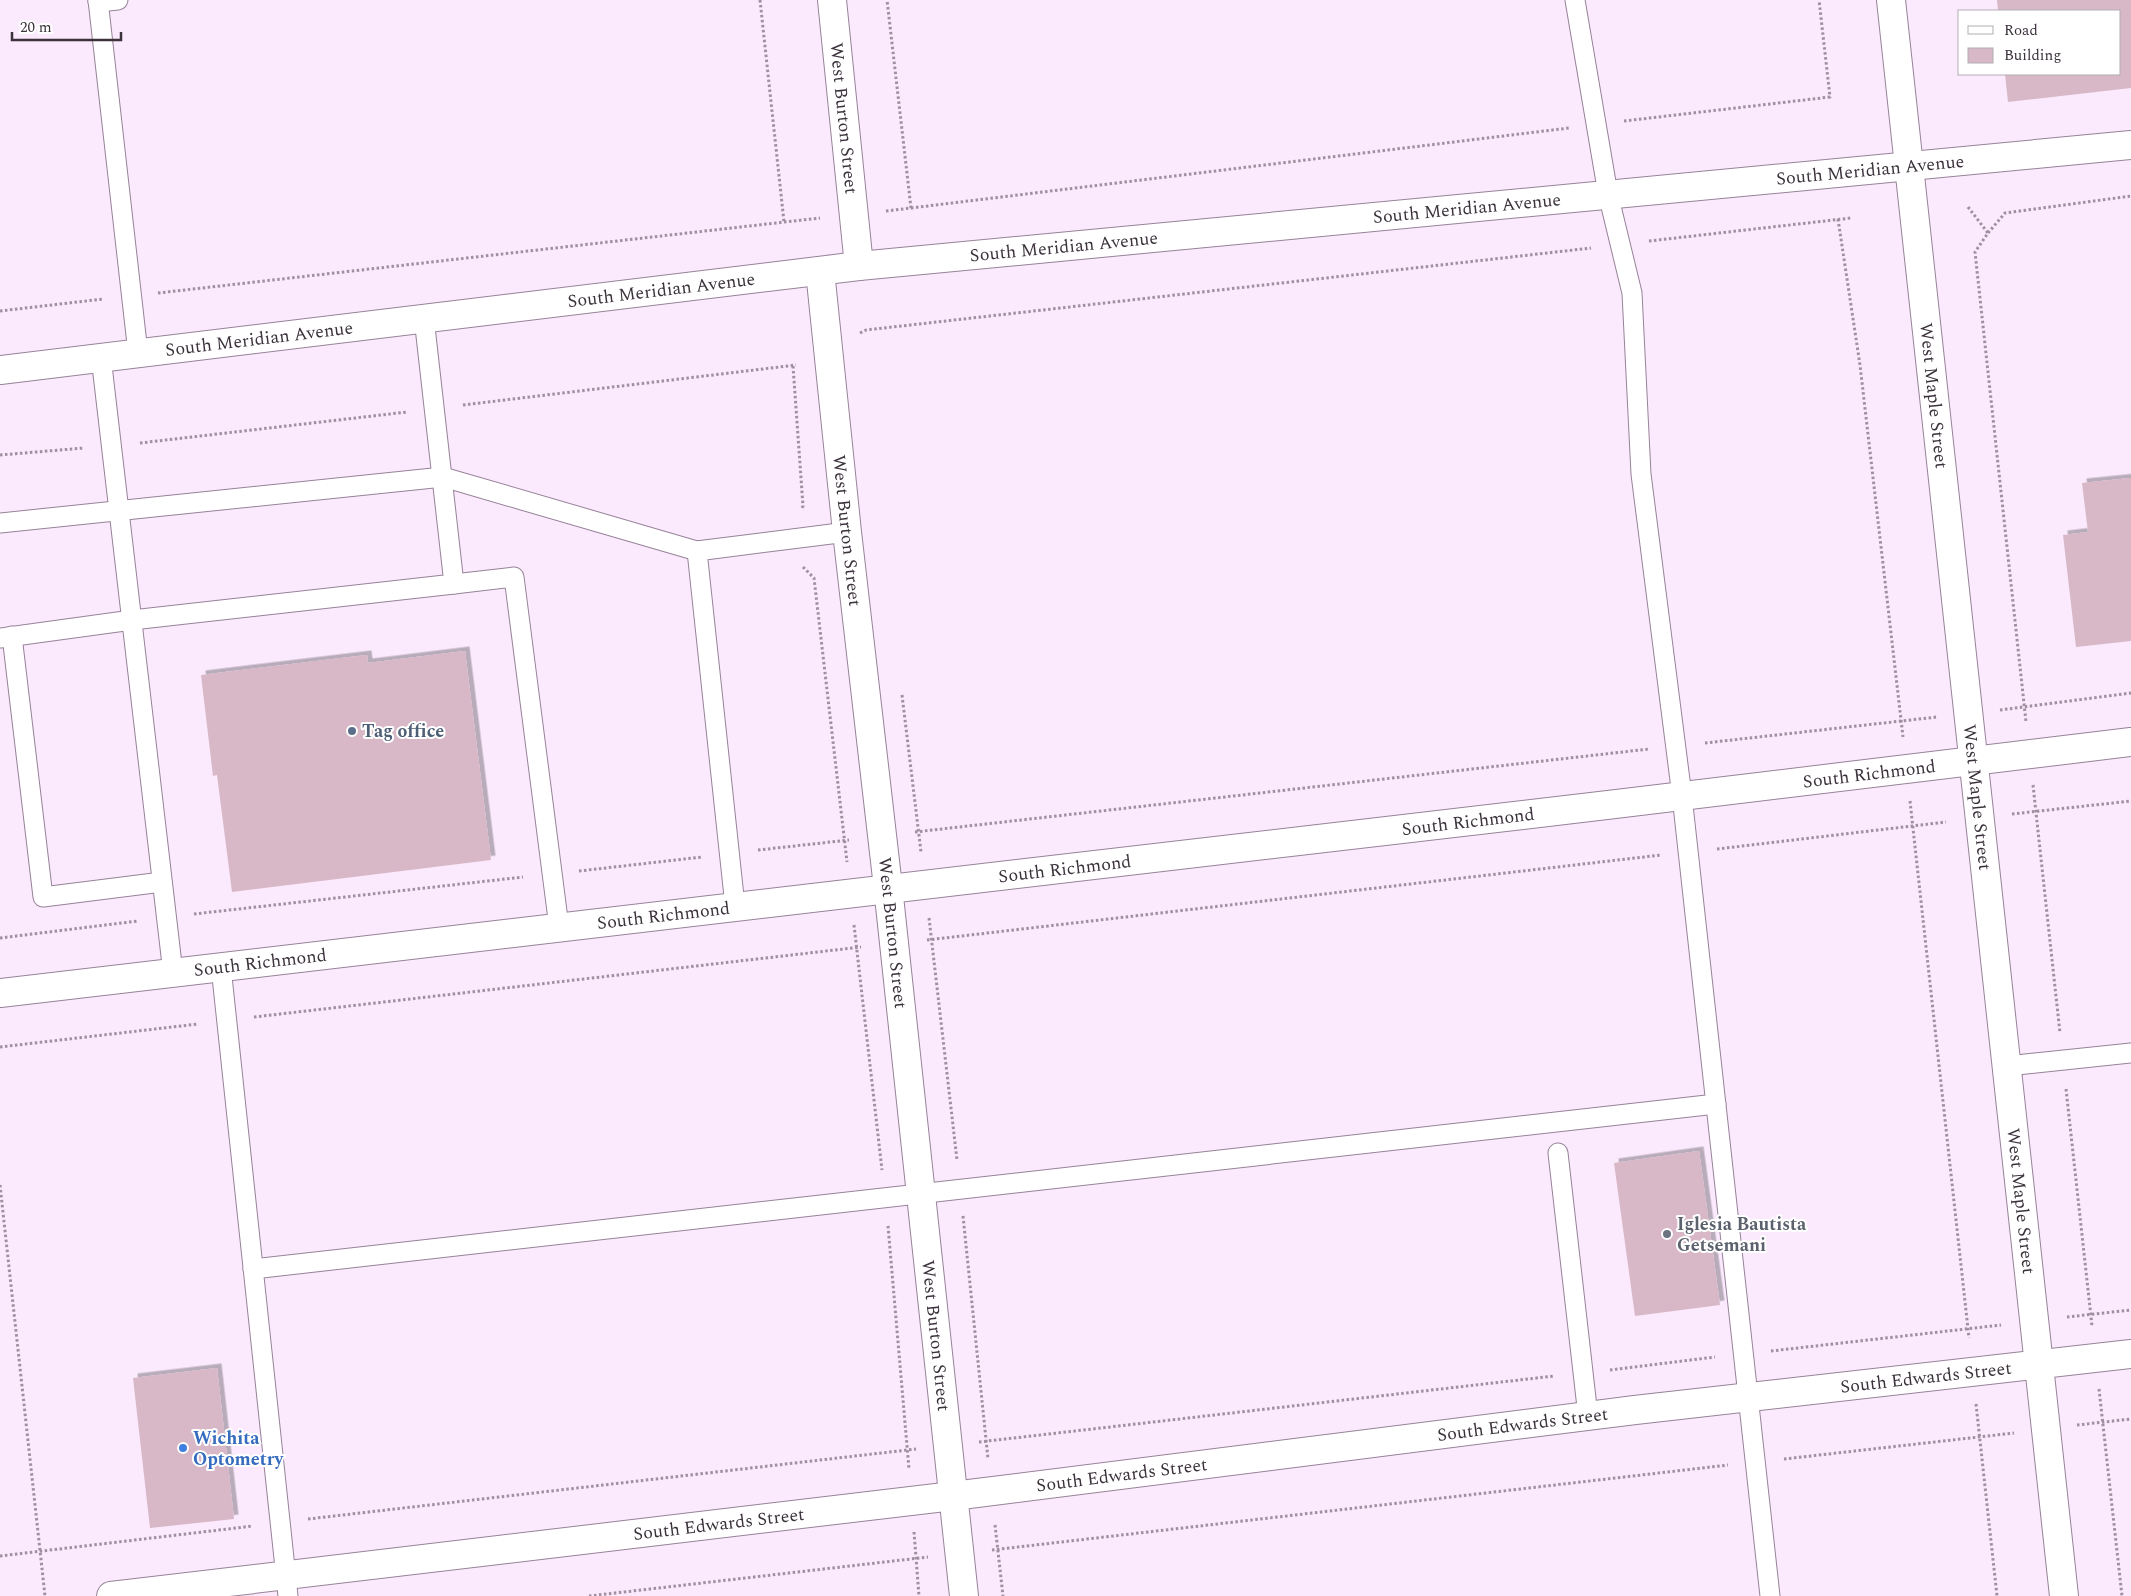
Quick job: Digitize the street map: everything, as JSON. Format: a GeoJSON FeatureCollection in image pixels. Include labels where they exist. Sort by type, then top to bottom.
{"type":"FeatureCollection","features":[{"type":"Feature","properties":{"kind":"street","name":"West Burton Street"},"geometry":{"type":"LineString","coordinates":[[832,0],[859,266]]}},
{"type":"Feature","properties":{"kind":"street","name":"West Maple Street"},"geometry":{"type":"LineString","coordinates":[[1891,0],[2064,1596]]}},
{"type":"Feature","properties":{"kind":"street","name":"South Meridian Avenue"},"geometry":{"type":"LineString","coordinates":[[0,370],[859,266],[2131,145]]}},
{"type":"Feature","properties":{"kind":"street","name":"West Burton Street"},"geometry":{"type":"LineString","coordinates":[[820,271],[846,532],[888,888],[964,1596]]}},
{"type":"Feature","properties":{"kind":"street","name":"South Richmond"},"geometry":{"type":"LineString","coordinates":[[0,993],[2131,742]]}},
{"type":"Feature","properties":{"kind":"street","name":"South Edwards Street"},"geometry":{"type":"LineString","coordinates":[[111,1596],[287,1585],[911,1500],[1588,1416],[2131,1354]]}},
{"type":"Feature","properties":{"kind":"lane"},"geometry":{"type":"LineString","coordinates":[[118,0],[98,1],[138,353]]}},
{"type":"Feature","properties":{"kind":"lane"},"geometry":{"type":"LineString","coordinates":[[1575,0],[1608,194],[1632,293],[1641,474],[1682,796],[1770,1596]]}},
{"type":"Feature","properties":{"kind":"lane"},"geometry":{"type":"LineString","coordinates":[[424,318],[454,584]]}},
{"type":"Feature","properties":{"kind":"lane"},"geometry":{"type":"LineString","coordinates":[[100,357],[173,973]]}},
{"type":"Feature","properties":{"kind":"lane"},"geometry":{"type":"LineString","coordinates":[[0,523],[119,509],[443,477],[697,551],[846,532]]}},
{"type":"Feature","properties":{"kind":"lane"},"geometry":{"type":"LineString","coordinates":[[697,551],[735,906]]}},
{"type":"Feature","properties":{"kind":"lane"},"geometry":{"type":"LineString","coordinates":[[162,882],[43,897],[6,637],[132,620],[514,577],[559,927]]}},
{"type":"Feature","properties":{"kind":"lane"},"geometry":{"type":"LineString","coordinates":[[221,967],[287,1585]]}},
{"type":"Feature","properties":{"kind":"lane"},"geometry":{"type":"LineString","coordinates":[[2007,1066],[2131,1053]]}},
{"type":"Feature","properties":{"kind":"lane"},"geometry":{"type":"LineString","coordinates":[[253,1269],[1716,1104]]}},
{"type":"Feature","properties":{"kind":"lane"},"geometry":{"type":"LineString","coordinates":[[1558,1153],[1588,1416]]}},
{"type":"Feature","properties":{"kind":"path"},"geometry":{"type":"LineString","coordinates":[[760,0],[784,222]]}},
{"type":"Feature","properties":{"kind":"path"},"geometry":{"type":"LineString","coordinates":[[887,0],[911,208]]}},
{"type":"Feature","properties":{"kind":"path"},"geometry":{"type":"LineString","coordinates":[[0,311],[911,208],[1830,97],[1819,0]]}},
{"type":"Feature","properties":{"kind":"path"},"geometry":{"type":"LineString","coordinates":[[2122,1596],[1975,252],[1988,232],[2005,214],[2131,196]]}},
{"type":"Feature","properties":{"kind":"path"},"geometry":{"type":"LineString","coordinates":[[1968,207],[1988,232]]}},
{"type":"Feature","properties":{"kind":"path"},"geometry":{"type":"LineString","coordinates":[[0,455],[111,446],[793,366],[866,330],[1851,218]]}},
{"type":"Feature","properties":{"kind":"path"},"geometry":{"type":"LineString","coordinates":[[1838,219],[1860,365],[1907,769],[1997,1596]]}},
{"type":"Feature","properties":{"kind":"path"},"geometry":{"type":"LineString","coordinates":[[793,366],[803,506],[793,527],[799,564],[814,578],[893,1272],[919,1596]]}},
{"type":"Feature","properties":{"kind":"path"},"geometry":{"type":"LineString","coordinates":[[900,685],[960,1188],[1003,1596]]}},
{"type":"Feature","properties":{"kind":"path"},"geometry":{"type":"LineString","coordinates":[[0,938],[167,917],[2024,707],[2131,693]]}},
{"type":"Feature","properties":{"kind":"path"},"geometry":{"type":"LineString","coordinates":[[0,1047],[2131,801]]}},
{"type":"Feature","properties":{"kind":"path"},"geometry":{"type":"LineString","coordinates":[[0,1185],[44,1596]]}},
{"type":"Feature","properties":{"kind":"path"},"geometry":{"type":"LineString","coordinates":[[0,1556],[280,1522],[2131,1310]]}},
{"type":"Feature","properties":{"kind":"path"},"geometry":{"type":"LineString","coordinates":[[588,1596],[2131,1419]]}},
{"type":"Feature","properties":{"kind":"building"},"geometry":{"type":"Polygon","coordinates":[[[1997,0],[2131,0],[2131,88],[2008,102],[2005,75],[2121,75],[2121,10],[1998,10],[1997,0]]]}},
{"type":"Feature","properties":{"kind":"building"},"geometry":{"type":"Polygon","coordinates":[[[2131,478],[2131,641],[2076,647],[2063,535],[2088,532],[2082,483],[2131,478]]]}},
{"type":"Feature","properties":{"kind":"building"},"geometry":{"type":"Polygon","coordinates":[[[465,651],[491,860],[232,892],[217,775],[213,776],[201,675],[367,655],[368,663],[465,651]]]}},
{"type":"Feature","properties":{"kind":"building","name":"Iglesia Bautista Getsemani"},"geometry":{"type":"Polygon","coordinates":[[[1699,1151],[1720,1305],[1635,1316],[1614,1163],[1699,1151]]]}},
{"type":"Feature","properties":{"kind":"building","name":"Wichita Optometry"},"geometry":{"type":"Polygon","coordinates":[[[217,1368],[234,1519],[150,1528],[133,1378],[217,1368]]]}},
{"type":"Feature","properties":{"kind":"place","name":"Tag office"},"geometry":{"type":"Point","coordinates":[352,731]}},
{"type":"Feature","properties":{"kind":"place","name":"Iglesia Bautista Getsemani"},"geometry":{"type":"Point","coordinates":[1667,1234]}},
{"type":"Feature","properties":{"kind":"place","name":"Wichita Optometry"},"geometry":{"type":"Point","coordinates":[183,1448]}}]}
